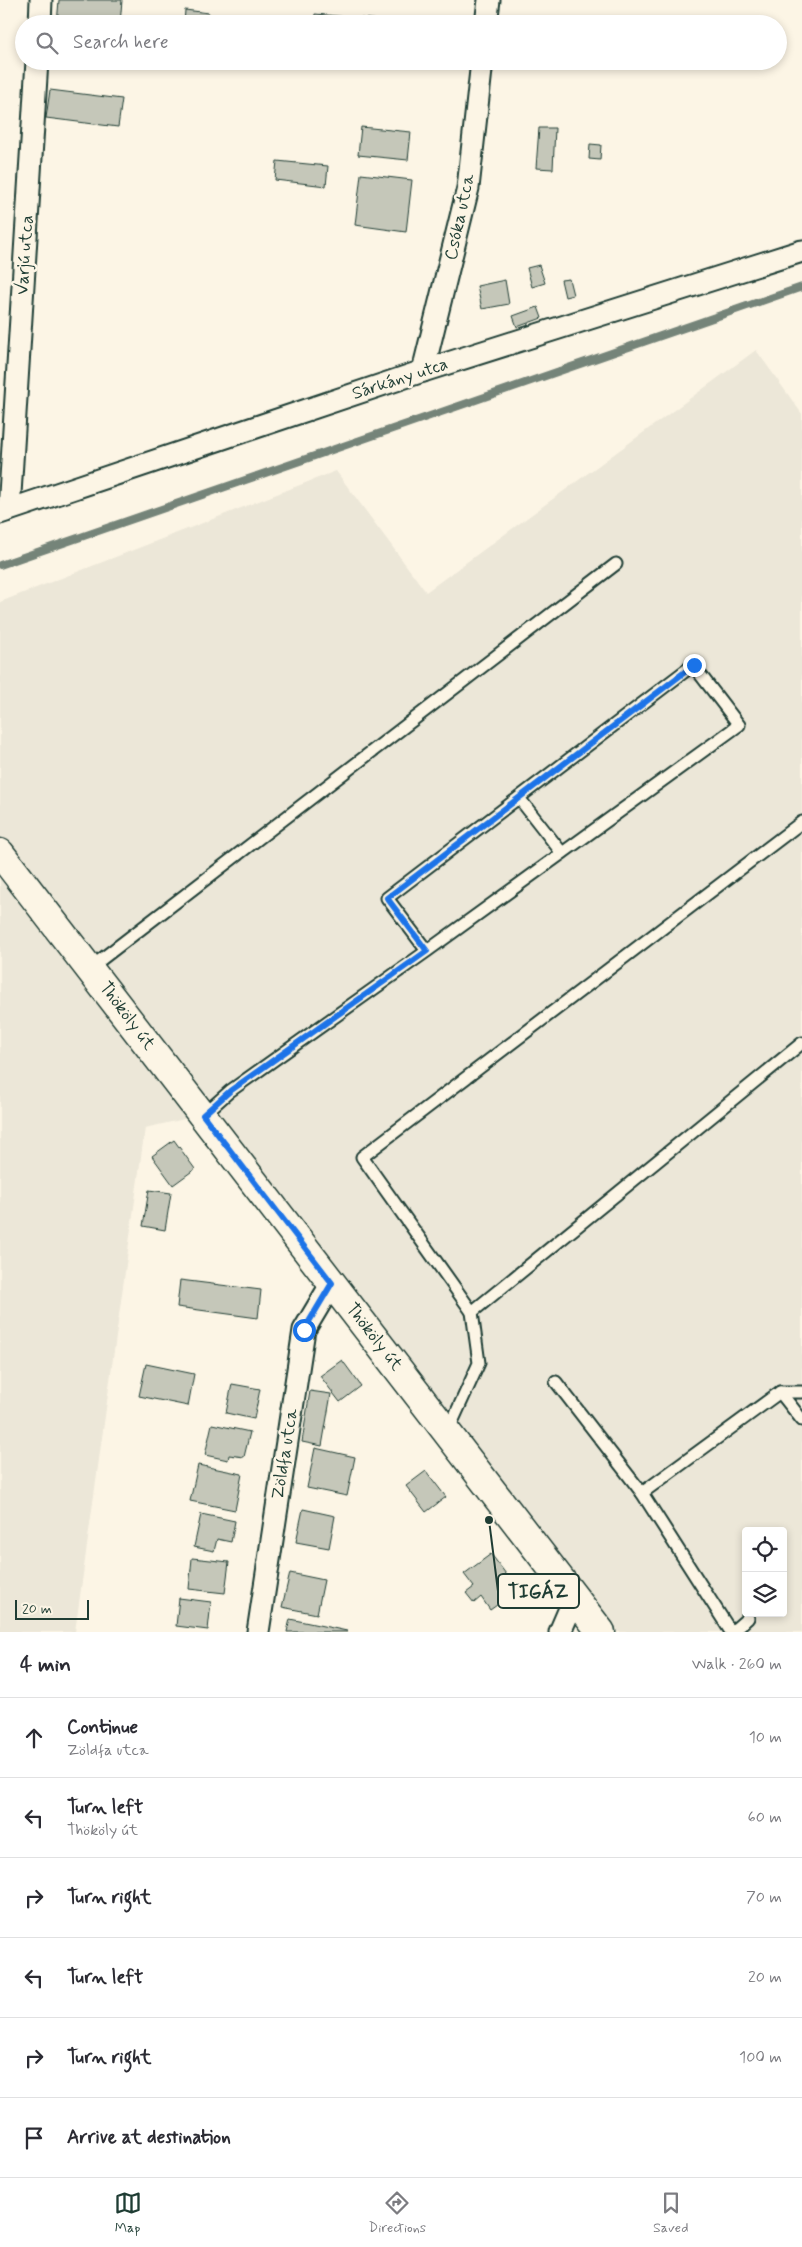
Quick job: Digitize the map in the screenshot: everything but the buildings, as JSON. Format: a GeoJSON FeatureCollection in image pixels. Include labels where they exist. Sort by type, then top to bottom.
{"type":"FeatureCollection","features":[{"type":"Feature","properties":{"kind":"main road","name":"Thököly út"},"geometry":{"type":"LineString","coordinates":[[0,853],[601,1632]]}},
{"type":"Feature","properties":{"kind":"street"},"geometry":{"type":"LineString","coordinates":[[40,15],[41,0]]}},
{"type":"Feature","properties":{"kind":"street"},"geometry":{"type":"LineString","coordinates":[[487,15],[489,0]]}},
{"type":"Feature","properties":{"kind":"street","name":"Varjú utca"},"geometry":{"type":"LineString","coordinates":[[4,511],[36,70]]}},
{"type":"Feature","properties":{"kind":"street","name":"Csóka utca"},"geometry":{"type":"LineString","coordinates":[[423,371],[468,188],[481,70]]}},
{"type":"Feature","properties":{"kind":"street","name":"Sárkány utca"},"geometry":{"type":"LineString","coordinates":[[4,511],[423,371],[802,251]]}},
{"type":"Feature","properties":{"kind":"street","name":"Zöldfa utca"},"geometry":{"type":"LineString","coordinates":[[258,1632],[304,1330],[332,1283]]}},
{"type":"Feature","properties":{"kind":"street"},"geometry":{"type":"LineString","coordinates":[[560,1632],[575,1597]]}},
{"type":"Feature","properties":{"kind":"lane"},"geometry":{"type":"LineString","coordinates":[[90,968],[616,564]]}},
{"type":"Feature","properties":{"kind":"lane"},"geometry":{"type":"LineString","coordinates":[[203,1115],[230,1091],[427,951],[739,726],[694,665],[387,898],[427,951]]}},
{"type":"Feature","properties":{"kind":"lane"},"geometry":{"type":"LineString","coordinates":[[519,798],[562,853]]}},
{"type":"Feature","properties":{"kind":"lane"},"geometry":{"type":"LineString","coordinates":[[447,1433],[479,1363],[472,1312],[362,1157],[802,822]]}},
{"type":"Feature","properties":{"kind":"lane"},"geometry":{"type":"LineString","coordinates":[[472,1312],[802,1044]]}},
{"type":"Feature","properties":{"kind":"lane"},"geometry":{"type":"LineString","coordinates":[[556,1382],[642,1493],[731,1632],[748,1618]]}},
{"type":"Feature","properties":{"kind":"lane"},"geometry":{"type":"LineString","coordinates":[[642,1493],[780,1392],[801,1389]]}},
{"type":"Feature","properties":{"kind":"lane"},"geometry":{"type":"LineString","coordinates":[[780,1392],[802,1420]]}},
{"type":"Feature","properties":{"kind":"shaded area"},"geometry":{"type":"Polygon","coordinates":[[[756,350],[802,414],[802,1632],[606,1632],[202,1115],[145,1128],[75,1632],[0,1632],[0,602],[336,471],[426,592],[756,350]]]}},
{"type":"Feature","properties":{"kind":"waterway"},"geometry":{"type":"LineString","coordinates":[[0,565],[802,287]]}},
{"type":"Feature","properties":{"kind":"place","name":"TIGÁZ"},"geometry":{"type":"Point","coordinates":[489,1520]}},
{"type":"Feature","properties":{"kind":"route"},"geometry":{"type":"LineString","coordinates":[[304,1330],[332,1283],[203,1115],[230,1091],[427,951],[387,898],[694,665]]}}]}
